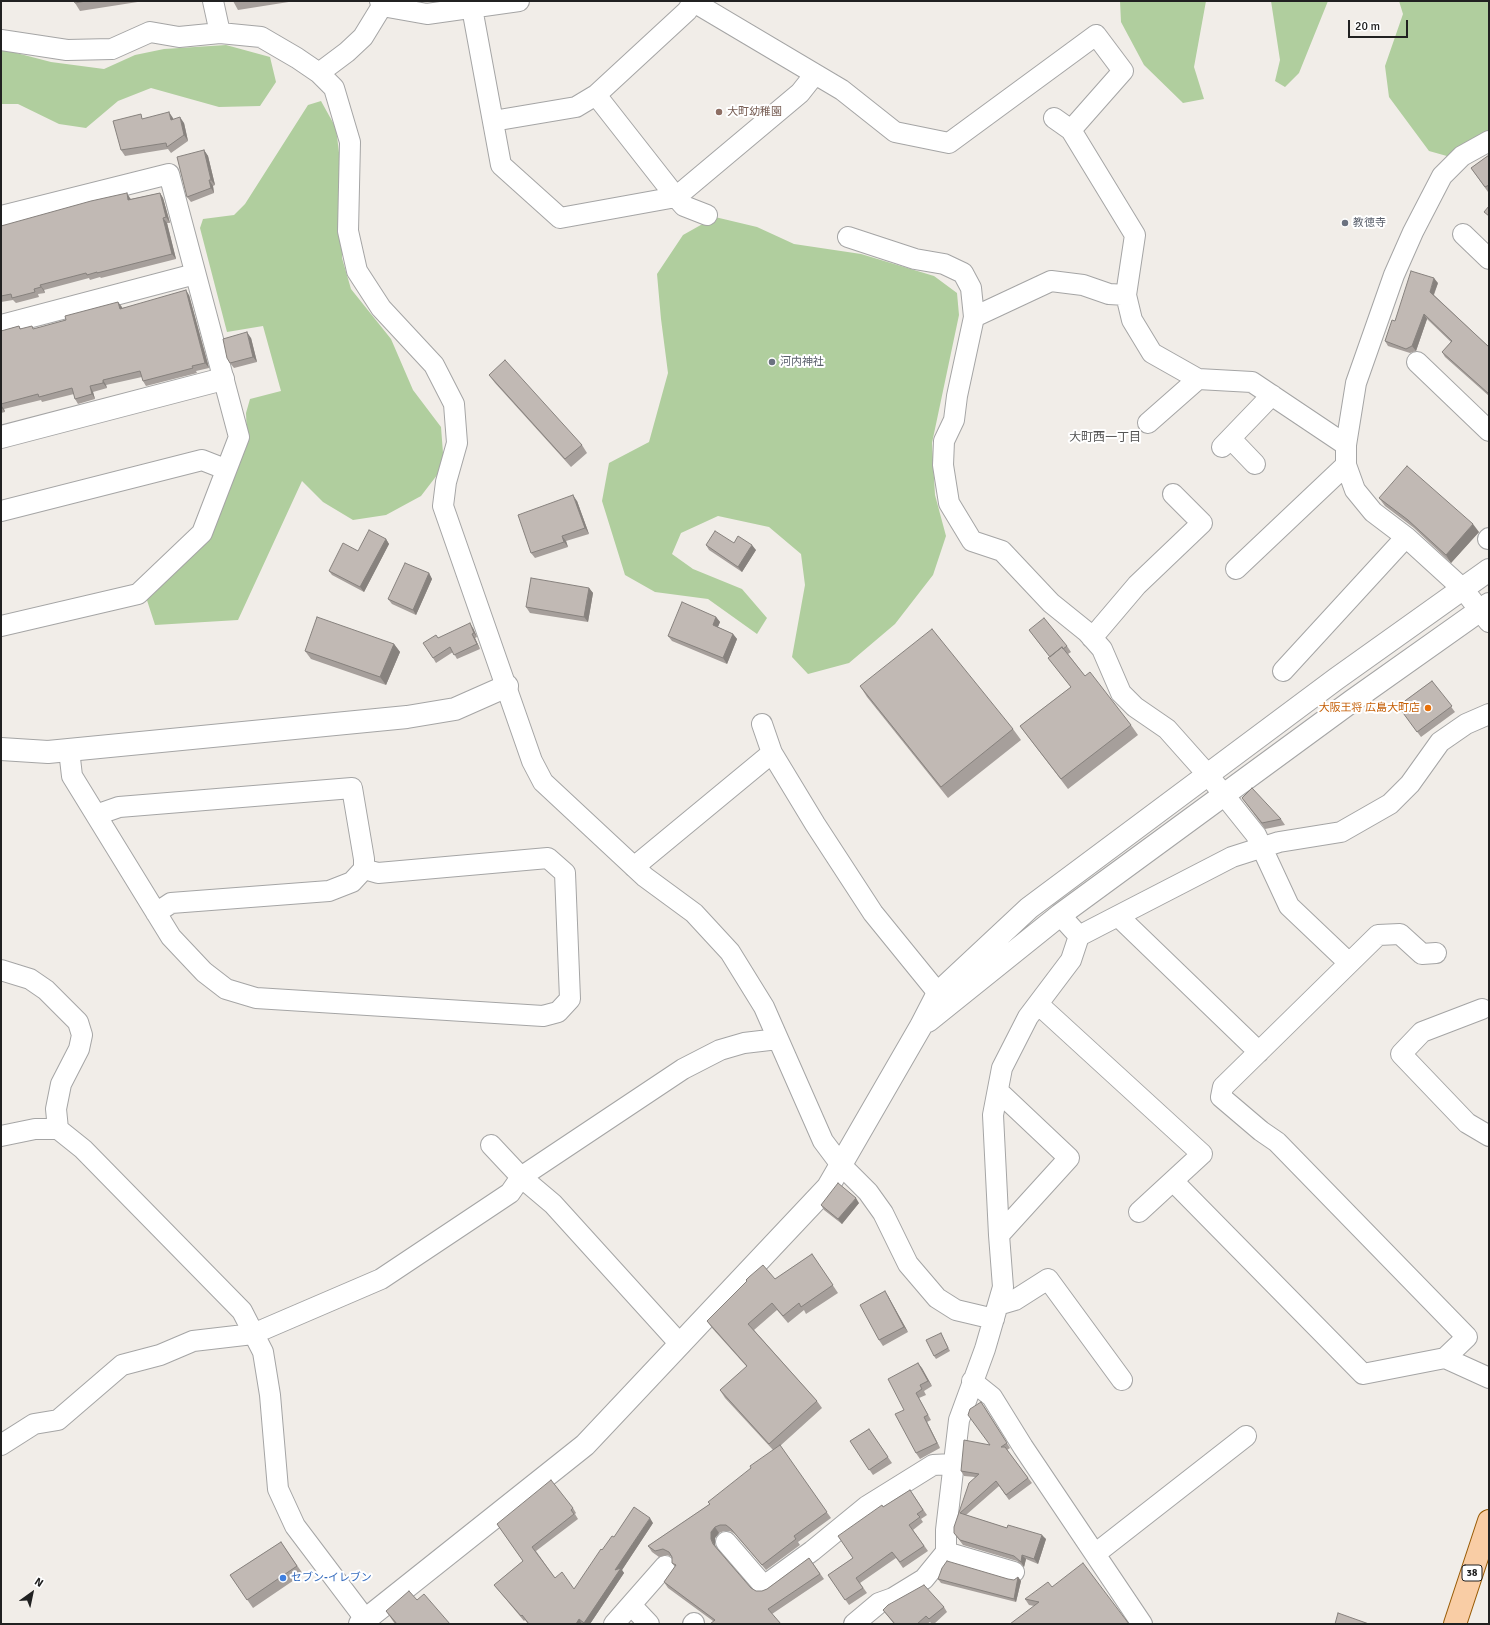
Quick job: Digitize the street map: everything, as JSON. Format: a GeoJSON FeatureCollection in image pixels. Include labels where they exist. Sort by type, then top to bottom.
{"type":"FeatureCollection","features":[{"type":"Feature","properties":{"kind":"main road","name":"38"},"geometry":{"type":"LineString","coordinates":[[1454,1624],[1489,1521]]}},
{"type":"Feature","properties":{"kind":"street"},"geometry":{"type":"LineString","coordinates":[[213,1],[220,33]]}},
{"type":"Feature","properties":{"kind":"street"},"geometry":{"type":"LineString","coordinates":[[319,73],[347,52],[363,37],[381,3],[427,14],[519,1]]}},
{"type":"Feature","properties":{"kind":"street"},"geometry":{"type":"LineString","coordinates":[[493,121],[576,107],[596,95],[687,11],[693,2],[842,90],[895,132],[949,143],[1096,35],[1123,71],[1071,130]]}},
{"type":"Feature","properties":{"kind":"street"},"geometry":{"type":"LineString","coordinates":[[472,8],[501,165],[560,218],[676,197],[800,93],[815,74]]}},
{"type":"Feature","properties":{"kind":"street"},"geometry":{"type":"LineString","coordinates":[[1,40],[67,50],[112,49],[150,32],[179,37],[220,33],[261,37],[319,73],[334,88],[350,142],[348,231],[357,271],[381,308],[434,365],[454,404],[457,443],[446,482],[443,506],[507,686],[532,762],[543,782],[645,877],[694,913],[730,952],[764,1007],[822,1140],[841,1165],[868,1192],[883,1213],[908,1264],[937,1298],[956,1310],[996,1312],[1048,1279],[1122,1380]]}},
{"type":"Feature","properties":{"kind":"street"},"geometry":{"type":"LineString","coordinates":[[596,95],[684,206],[707,215]]}},
{"type":"Feature","properties":{"kind":"street"},"geometry":{"type":"LineString","coordinates":[[1054,118],[1071,130],[1135,235],[1126,295],[1132,320],[1152,353],[1198,379],[1252,382],[1346,445]]}},
{"type":"Feature","properties":{"kind":"street"},"geometry":{"type":"LineString","coordinates":[[921,1026],[1060,915],[1224,796],[1486,612],[1463,589],[1406,538],[1373,512],[1355,490],[1346,465],[1346,445],[1356,383],[1394,275],[1413,232],[1442,176],[1462,156],[1489,141]]}},
{"type":"Feature","properties":{"kind":"street"},"geometry":{"type":"LineString","coordinates":[[1,216],[168,174],[239,437],[225,469],[202,533],[138,594],[1,626]]}},
{"type":"Feature","properties":{"kind":"street"},"geometry":{"type":"LineString","coordinates":[[1463,234],[1489,259]]}},
{"type":"Feature","properties":{"kind":"street"},"geometry":{"type":"LineString","coordinates":[[848,237],[915,259],[944,264],[963,274],[971,288],[974,317],[957,396],[954,420],[944,441],[943,465],[949,503],[972,541],[1002,551],[1051,603],[1087,632],[1102,649],[1122,693],[1135,707],[1167,729],[1208,775],[1256,835],[1289,906],[1349,962]]}},
{"type":"Feature","properties":{"kind":"street"},"geometry":{"type":"LineString","coordinates":[[1,325],[195,274]]}},
{"type":"Feature","properties":{"kind":"street"},"geometry":{"type":"LineString","coordinates":[[974,317],[1051,281],[1083,285],[1109,294],[1126,295]]}},
{"type":"Feature","properties":{"kind":"street"},"geometry":{"type":"LineString","coordinates":[[1417,362],[1489,431]]}},
{"type":"Feature","properties":{"kind":"street"},"geometry":{"type":"LineString","coordinates":[[1,437],[223,379]]}},
{"type":"Feature","properties":{"kind":"street"},"geometry":{"type":"LineString","coordinates":[[1148,422],[1198,379]]}},
{"type":"Feature","properties":{"kind":"street"},"geometry":{"type":"LineString","coordinates":[[1255,464],[1227,443],[1272,395]]}},
{"type":"Feature","properties":{"kind":"street"},"geometry":{"type":"LineString","coordinates":[[1,511],[202,460],[225,469]]}},
{"type":"Feature","properties":{"kind":"street"},"geometry":{"type":"LineString","coordinates":[[1236,569],[1346,465]]}},
{"type":"Feature","properties":{"kind":"street"},"geometry":{"type":"LineString","coordinates":[[1092,638],[1137,585],[1202,523],[1173,494]]}},
{"type":"Feature","properties":{"kind":"street"},"geometry":{"type":"LineString","coordinates":[[1283,671],[1406,538]]}},
{"type":"Feature","properties":{"kind":"street"},"geometry":{"type":"LineString","coordinates":[[1,1136],[35,1129],[58,1129],[83,1150],[242,1312],[262,1352],[270,1395],[278,1489],[295,1526],[365,1623],[585,1445],[828,1187],[921,1026],[938,993],[1029,908],[1336,679],[1489,570]]}},
{"type":"Feature","properties":{"kind":"street"},"geometry":{"type":"LineString","coordinates":[[1,749],[48,752],[407,717],[455,709],[507,686]]}},
{"type":"Feature","properties":{"kind":"street"},"geometry":{"type":"LineString","coordinates":[[854,1624],[879,1603],[893,1598],[924,1579],[946,1552],[946,1530],[959,1420],[972,1381],[985,1349],[1003,1287],[993,1115],[1002,1068],[1028,1017],[1071,960],[1080,936],[1232,857],[1279,842],[1341,832],[1390,804],[1410,784],[1440,742],[1466,724],[1489,714]]}},
{"type":"Feature","properties":{"kind":"street"},"geometry":{"type":"LineString","coordinates":[[762,724],[772,753],[815,824],[873,913],[938,993]]}},
{"type":"Feature","properties":{"kind":"street"},"geometry":{"type":"LineString","coordinates":[[69,750],[72,776],[171,937],[204,972],[226,989],[256,998],[544,1016],[558,1012],[570,999],[565,873],[548,858],[378,873],[364,869]]}},
{"type":"Feature","properties":{"kind":"street"},"geometry":{"type":"LineString","coordinates":[[634,867],[772,753]]}},
{"type":"Feature","properties":{"kind":"street"},"geometry":{"type":"LineString","coordinates":[[96,815],[120,807],[352,788],[364,859],[364,869],[352,882],[329,891],[171,903],[156,912]]}},
{"type":"Feature","properties":{"kind":"street"},"geometry":{"type":"LineString","coordinates":[[1060,915],[1080,936]]}},
{"type":"Feature","properties":{"kind":"street"},"geometry":{"type":"LineString","coordinates":[[1118,916],[1258,1052]]}},
{"type":"Feature","properties":{"kind":"street"},"geometry":{"type":"LineString","coordinates":[[1173,1181],[1363,1374],[1445,1358],[1467,1337],[1277,1142],[1261,1131],[1221,1097],[1223,1087],[1378,935],[1400,934],[1422,954],[1436,953]]}},
{"type":"Feature","properties":{"kind":"street"},"geometry":{"type":"LineString","coordinates":[[1,970],[30,979],[46,990],[78,1022],[82,1035],[79,1049],[61,1084],[56,1109],[58,1129]]}},
{"type":"Feature","properties":{"kind":"street"},"geometry":{"type":"LineString","coordinates":[[1038,1004],[1202,1154],[1138,1212]]}},
{"type":"Feature","properties":{"kind":"street"},"geometry":{"type":"LineString","coordinates":[[1482,1009],[1422,1032],[1401,1054],[1467,1123],[1489,1136]]}},
{"type":"Feature","properties":{"kind":"street"},"geometry":{"type":"LineString","coordinates":[[1,1445],[34,1424],[58,1420],[122,1365],[160,1355],[193,1342],[253,1334],[381,1279],[510,1193],[522,1178],[683,1069],[720,1050],[744,1043],[778,1039]]}},
{"type":"Feature","properties":{"kind":"street"},"geometry":{"type":"LineString","coordinates":[[998,1091],[1069,1158],[999,1235]]}},
{"type":"Feature","properties":{"kind":"street"},"geometry":{"type":"LineString","coordinates":[[491,1145],[522,1178],[553,1204],[680,1344]]}},
{"type":"Feature","properties":{"kind":"street"},"geometry":{"type":"LineString","coordinates":[[1445,1358],[1489,1378]]}},
{"type":"Feature","properties":{"kind":"street"},"geometry":{"type":"LineString","coordinates":[[972,1381],[992,1397],[1023,1447],[1142,1624]]}},
{"type":"Feature","properties":{"kind":"street"},"geometry":{"type":"LineString","coordinates":[[1095,1554],[1246,1436]]}},
{"type":"Feature","properties":{"kind":"street"},"geometry":{"type":"LineString","coordinates":[[726,1542],[764,1586],[812,1551],[867,1506],[933,1465],[953,1464]]}},
{"type":"Feature","properties":{"kind":"street"},"geometry":{"type":"LineString","coordinates":[[946,1552],[1014,1572]]}},
{"type":"Feature","properties":{"kind":"street"},"geometry":{"type":"LineString","coordinates":[[614,1624],[632,1606],[664,1566]]}},
{"type":"Feature","properties":{"kind":"street"},"geometry":{"type":"LineString","coordinates":[[632,1606],[649,1624]]}},
{"type":"Feature","properties":{"kind":"green space"},"geometry":{"type":"Polygon","coordinates":[[[1120,1],[1206,1],[1194,67],[1204,99],[1183,103],[1144,65],[1121,22],[1120,1]]]}},
{"type":"Feature","properties":{"kind":"green space"},"geometry":{"type":"Polygon","coordinates":[[[1271,1],[1328,1],[1299,73],[1285,87],[1275,81],[1280,60],[1271,1]]]}},
{"type":"Feature","properties":{"kind":"green space"},"geometry":{"type":"Polygon","coordinates":[[[1399,1],[1489,1],[1489,136],[1454,158],[1429,151],[1389,97],[1385,66],[1403,14],[1399,1]]]}},
{"type":"Feature","properties":{"kind":"green space"},"geometry":{"type":"Polygon","coordinates":[[[226,45],[270,57],[276,82],[260,106],[219,107],[151,88],[118,101],[86,128],[59,124],[18,104],[1,104],[1,49],[51,62],[104,69],[135,55],[164,49],[226,45]]]}},
{"type":"Feature","properties":{"kind":"green space"},"geometry":{"type":"Polygon","coordinates":[[[321,101],[336,128],[342,177],[342,258],[351,289],[391,339],[413,390],[441,427],[444,466],[421,496],[386,515],[353,520],[323,502],[302,481],[238,620],[155,625],[144,591],[203,536],[247,438],[246,413],[250,399],[281,391],[263,326],[227,332],[200,228],[203,219],[234,215],[245,204],[308,105],[321,101]]]}},
{"type":"Feature","properties":{"kind":"green space"},"geometry":{"type":"Polygon","coordinates":[[[715,217],[757,227],[794,244],[861,254],[934,276],[957,293],[959,315],[932,443],[935,495],[946,536],[933,575],[895,624],[849,663],[808,674],[792,657],[805,585],[801,554],[769,527],[718,516],[681,533],[672,554],[693,569],[742,589],[767,618],[757,634],[708,599],[655,592],[625,575],[602,501],[609,463],[649,442],[668,373],[657,274],[683,235],[715,217]]]}},
{"type":"Feature","properties":{"kind":"building"},"geometry":{"type":"Polygon","coordinates":[[[74,1],[86,1],[75,3],[74,1]]]}},
{"type":"Feature","properties":{"kind":"building"},"geometry":{"type":"Polygon","coordinates":[[[169,112],[171,120],[180,117],[184,135],[167,147],[166,143],[121,150],[113,121],[141,114],[142,119],[169,112]]]}},
{"type":"Feature","properties":{"kind":"building"},"geometry":{"type":"Polygon","coordinates":[[[204,150],[211,180],[209,180],[211,188],[187,197],[177,157],[204,150]]]}},
{"type":"Feature","properties":{"kind":"building"},"geometry":{"type":"Polygon","coordinates":[[[1489,155],[1489,185],[1485,187],[1471,168],[1489,155]]]}},
{"type":"Feature","properties":{"kind":"building"},"geometry":{"type":"Polygon","coordinates":[[[127,193],[128,200],[160,193],[166,217],[163,218],[172,254],[97,273],[87,275],[86,273],[40,285],[41,287],[34,289],[35,292],[12,298],[11,294],[1,296],[1,226],[91,201],[127,193]]]}},
{"type":"Feature","properties":{"kind":"building"},"geometry":{"type":"Polygon","coordinates":[[[1489,206],[1489,216],[1484,212],[1489,206]]]}},
{"type":"Feature","properties":{"kind":"building"},"geometry":{"type":"Polygon","coordinates":[[[1411,271],[1434,278],[1430,292],[1489,347],[1489,394],[1442,352],[1452,341],[1424,314],[1412,346],[1406,349],[1385,341],[1392,320],[1395,321],[1411,271]]]}},
{"type":"Feature","properties":{"kind":"building"},"geometry":{"type":"Polygon","coordinates":[[[186,290],[205,363],[192,366],[193,368],[143,381],[140,371],[103,380],[103,383],[90,386],[92,394],[75,399],[72,388],[39,397],[38,394],[1,404],[1,331],[19,326],[20,329],[32,326],[33,329],[66,320],[65,316],[118,302],[120,309],[186,290]]]}},
{"type":"Feature","properties":{"kind":"building"},"geometry":{"type":"Polygon","coordinates":[[[247,332],[253,357],[230,363],[227,358],[223,339],[247,332]]]}},
{"type":"Feature","properties":{"kind":"building"},"geometry":{"type":"Polygon","coordinates":[[[505,360],[582,445],[565,459],[489,375],[505,360]]]}},
{"type":"Feature","properties":{"kind":"building"},"geometry":{"type":"Polygon","coordinates":[[[1407,466],[1473,524],[1446,555],[1408,520],[1379,498],[1407,466]]]}},
{"type":"Feature","properties":{"kind":"building"},"geometry":{"type":"Polygon","coordinates":[[[573,495],[585,528],[562,536],[564,542],[531,553],[518,515],[573,495]]]}},
{"type":"Feature","properties":{"kind":"building"},"geometry":{"type":"Polygon","coordinates":[[[369,530],[386,539],[360,587],[329,571],[343,543],[358,551],[369,530]]]}},
{"type":"Feature","properties":{"kind":"building"},"geometry":{"type":"Polygon","coordinates":[[[715,531],[734,543],[738,536],[752,545],[738,567],[706,545],[715,531]]]}},
{"type":"Feature","properties":{"kind":"building"},"geometry":{"type":"Polygon","coordinates":[[[405,563],[429,573],[413,610],[388,599],[405,563]]]}},
{"type":"Feature","properties":{"kind":"building"},"geometry":{"type":"Polygon","coordinates":[[[531,578],[589,588],[584,617],[526,607],[531,578]]]}},
{"type":"Feature","properties":{"kind":"building"},"geometry":{"type":"Polygon","coordinates":[[[682,602],[716,617],[713,625],[733,634],[723,658],[668,636],[682,602]]]}},
{"type":"Feature","properties":{"kind":"building"},"geometry":{"type":"Polygon","coordinates":[[[317,617],[394,644],[380,677],[305,651],[317,617]]]}},
{"type":"Feature","properties":{"kind":"building"},"geometry":{"type":"Polygon","coordinates":[[[1044,618],[1067,646],[1063,649],[1062,647],[1050,657],[1029,630],[1044,618]]]}},
{"type":"Feature","properties":{"kind":"building"},"geometry":{"type":"Polygon","coordinates":[[[470,623],[474,633],[472,634],[477,644],[454,655],[450,647],[433,658],[423,643],[436,635],[438,638],[470,623]]]}},
{"type":"Feature","properties":{"kind":"building"},"geometry":{"type":"Polygon","coordinates":[[[932,629],[1013,729],[941,787],[860,686],[932,629]]]}},
{"type":"Feature","properties":{"kind":"building"},"geometry":{"type":"Polygon","coordinates":[[[1062,647],[1085,676],[1090,672],[1131,725],[1061,779],[1020,726],[1071,687],[1048,658],[1062,647]]]}},
{"type":"Feature","properties":{"kind":"building"},"geometry":{"type":"Polygon","coordinates":[[[1432,681],[1452,706],[1417,732],[1398,706],[1432,681]]]}},
{"type":"Feature","properties":{"kind":"building"},"geometry":{"type":"Polygon","coordinates":[[[1252,788],[1281,819],[1262,823],[1242,798],[1252,788]]]}},
{"type":"Feature","properties":{"kind":"building"},"geometry":{"type":"Polygon","coordinates":[[[838,1183],[856,1198],[838,1219],[821,1205],[838,1183]]]}},
{"type":"Feature","properties":{"kind":"building"},"geometry":{"type":"Polygon","coordinates":[[[812,1254],[833,1285],[801,1307],[799,1303],[783,1316],[772,1303],[748,1324],[817,1401],[769,1444],[720,1390],[747,1366],[707,1321],[747,1281],[746,1280],[749,1277],[763,1265],[775,1279],[812,1254]]]}},
{"type":"Feature","properties":{"kind":"building"},"geometry":{"type":"Polygon","coordinates":[[[885,1291],[904,1327],[879,1340],[860,1305],[885,1291]]]}},
{"type":"Feature","properties":{"kind":"building"},"geometry":{"type":"Polygon","coordinates":[[[941,1333],[948,1348],[934,1356],[926,1340],[941,1333]]]}},
{"type":"Feature","properties":{"kind":"building"},"geometry":{"type":"Polygon","coordinates":[[[918,1363],[928,1381],[920,1385],[922,1389],[916,1393],[928,1415],[924,1417],[937,1443],[916,1453],[895,1414],[904,1410],[888,1379],[918,1363]]]}},
{"type":"Feature","properties":{"kind":"building"},"geometry":{"type":"Polygon","coordinates":[[[981,1402],[1007,1443],[1001,1447],[1005,1447],[1028,1478],[1006,1495],[996,1481],[960,1513],[1007,1528],[1008,1525],[1042,1535],[1034,1559],[1022,1555],[1021,1562],[1014,1556],[960,1540],[954,1533],[954,1527],[969,1483],[979,1474],[961,1471],[964,1440],[990,1445],[968,1415],[970,1409],[981,1402]]]}},
{"type":"Feature","properties":{"kind":"building"},"geometry":{"type":"Polygon","coordinates":[[[869,1429],[888,1457],[869,1470],[850,1441],[869,1429]]]}},
{"type":"Feature","properties":{"kind":"building"},"geometry":{"type":"Polygon","coordinates":[[[780,1445],[827,1512],[794,1536],[796,1539],[762,1565],[726,1525],[715,1527],[711,1532],[711,1539],[713,1544],[751,1588],[756,1591],[767,1589],[809,1558],[820,1574],[768,1609],[781,1624],[710,1624],[715,1620],[664,1582],[676,1565],[672,1563],[672,1557],[669,1552],[663,1549],[655,1551],[648,1546],[710,1504],[708,1502],[751,1468],[750,1466],[780,1445]]]}},
{"type":"Feature","properties":{"kind":"building"},"geometry":{"type":"Polygon","coordinates":[[[551,1480],[573,1508],[571,1510],[574,1514],[532,1547],[555,1578],[562,1572],[574,1589],[601,1549],[602,1550],[612,1536],[614,1537],[634,1507],[650,1518],[615,1570],[621,1568],[584,1623],[579,1619],[576,1624],[529,1624],[494,1585],[523,1561],[497,1524],[551,1480]]]}},
{"type":"Feature","properties":{"kind":"building"},"geometry":{"type":"Polygon","coordinates":[[[910,1490],[923,1510],[917,1514],[920,1517],[909,1525],[924,1546],[900,1562],[892,1552],[856,1578],[863,1588],[845,1600],[828,1575],[853,1558],[838,1536],[882,1505],[883,1507],[910,1490]]]}},
{"type":"Feature","properties":{"kind":"building"},"geometry":{"type":"Polygon","coordinates":[[[281,1542],[297,1566],[247,1600],[230,1575],[281,1542]]]}},
{"type":"Feature","properties":{"kind":"building"},"geometry":{"type":"Polygon","coordinates":[[[947,1561],[1008,1579],[1014,1580],[1018,1577],[1014,1599],[938,1579],[942,1568],[947,1561]]]}},
{"type":"Feature","properties":{"kind":"building"},"geometry":{"type":"Polygon","coordinates":[[[1083,1563],[1129,1624],[1010,1624],[1039,1602],[1025,1599],[1048,1582],[1052,1587],[1083,1563]]]}},
{"type":"Feature","properties":{"kind":"building"},"geometry":{"type":"Polygon","coordinates":[[[924,1585],[944,1607],[929,1619],[926,1616],[917,1624],[895,1624],[883,1610],[888,1605],[924,1585]]]}},
{"type":"Feature","properties":{"kind":"building"},"geometry":{"type":"Polygon","coordinates":[[[409,1591],[417,1600],[424,1594],[450,1624],[397,1624],[386,1611],[409,1591]]]}},
{"type":"Feature","properties":{"kind":"building"},"geometry":{"type":"Polygon","coordinates":[[[1338,1613],[1369,1624],[1335,1624],[1338,1613]]]}},
{"type":"Feature","properties":{"kind":"place","name":"大町幼稚園"},"geometry":{"type":"Point","coordinates":[719,112]}},
{"type":"Feature","properties":{"kind":"place","name":"教徳寺"},"geometry":{"type":"Point","coordinates":[1345,223]}},
{"type":"Feature","properties":{"kind":"place","name":"河内神社"},"geometry":{"type":"Point","coordinates":[772,362]}},
{"type":"Feature","properties":{"kind":"place","name":"大阪王将 広島大町店"},"geometry":{"type":"Point","coordinates":[1428,708]}},
{"type":"Feature","properties":{"kind":"place","name":"セブン-イレブン"},"geometry":{"type":"Point","coordinates":[283,1578]}},
{"type":"Feature","properties":{"kind":"district","name":"大町西一丁目"},"geometry":{"type":"Point","coordinates":[1105,438]}}]}
